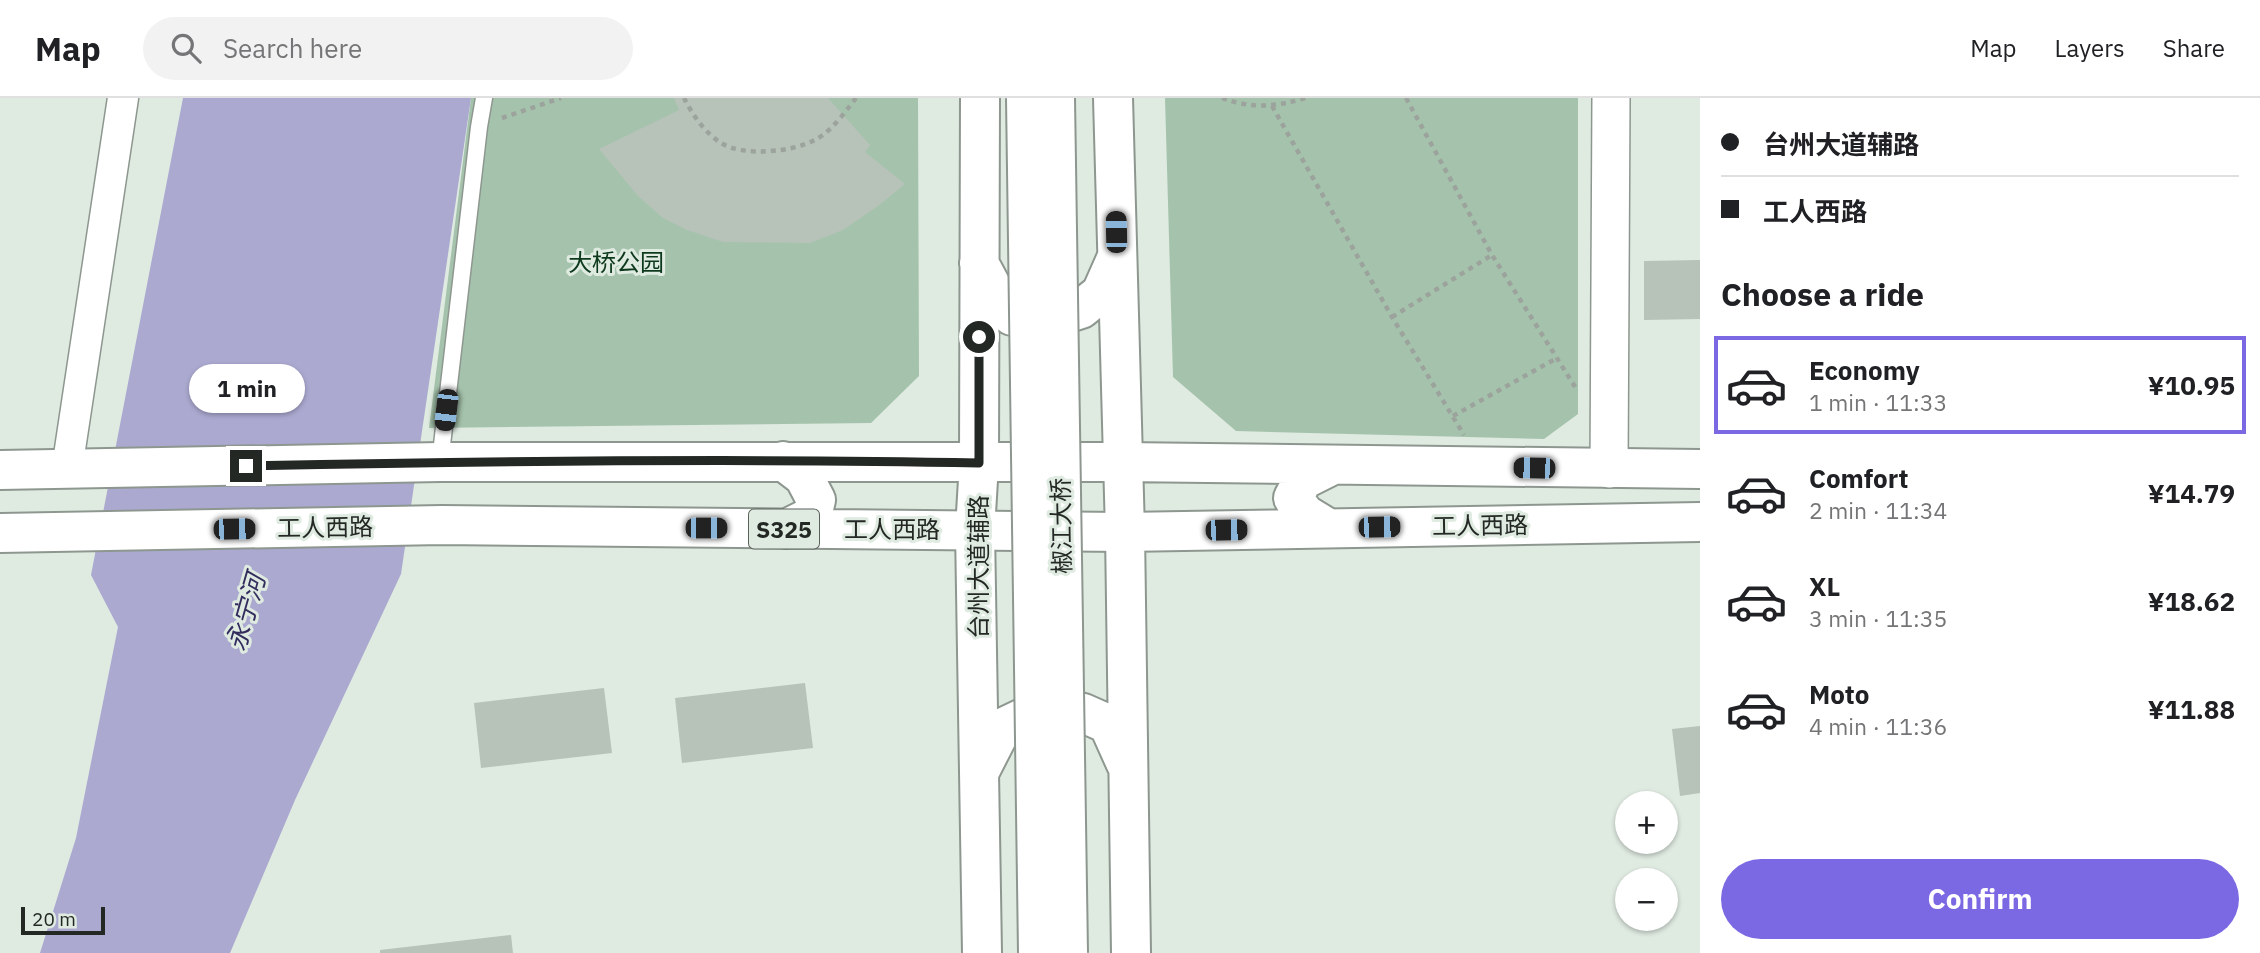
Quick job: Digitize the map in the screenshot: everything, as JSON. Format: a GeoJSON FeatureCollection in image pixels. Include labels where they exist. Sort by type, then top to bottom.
{"type":"FeatureCollection","features":[{"type":"Feature","properties":{"kind":"main road","name":"台州大道辅路"},"geometry":{"type":"LineString","coordinates":[[980,98],[979,463],[975,530],[982,953]]}},
{"type":"Feature","properties":{"kind":"main road","name":"椒江大桥"},"geometry":{"type":"LineString","coordinates":[[1026,98],[1038,953]]}},
{"type":"Feature","properties":{"kind":"main road","name":"椒江大桥"},"geometry":{"type":"LineString","coordinates":[[1055,98],[1068,953]]}},
{"type":"Feature","properties":{"kind":"main road"},"geometry":{"type":"LineString","coordinates":[[1113,98],[1125,532],[1131,953]]}},
{"type":"Feature","properties":{"kind":"main road"},"geometry":{"type":"LineString","coordinates":[[978,261],[1012,316],[1047,320],[1080,309],[1101,293],[1116,259]]}},
{"type":"Feature","properties":{"kind":"main road"},"geometry":{"type":"LineString","coordinates":[[0,470],[440,462],[783,461],[1700,469]]}},
{"type":"Feature","properties":{"kind":"main road"},"geometry":{"type":"LineString","coordinates":[[783,461],[804,477],[816,500],[812,516],[786,529]]}},
{"type":"Feature","properties":{"kind":"main road"},"geometry":{"type":"LineString","coordinates":[[1328,528],[1305,514],[1293,498],[1303,480],[1332,465]]}},
{"type":"Feature","properties":{"kind":"main road","name":"工人西路"},"geometry":{"type":"LineString","coordinates":[[0,533],[442,525],[1125,532],[1700,522]]}},
{"type":"Feature","properties":{"kind":"main road"},"geometry":{"type":"LineString","coordinates":[[979,773],[1002,728],[1050,705],[1083,713],[1108,724],[1128,769]]}},
{"type":"Feature","properties":{"kind":"street"},"geometry":{"type":"LineString","coordinates":[[73,469],[123,98]]}},
{"type":"Feature","properties":{"kind":"street"},"geometry":{"type":"LineString","coordinates":[[1609,469],[1611,98]]}},
{"type":"Feature","properties":{"kind":"lane"},"geometry":{"type":"LineString","coordinates":[[440,462],[484,98]]}},
{"type":"Feature","properties":{"kind":"path"},"geometry":{"type":"LineString","coordinates":[[479,127],[561,98]]}},
{"type":"Feature","properties":{"kind":"path"},"geometry":{"type":"LineString","coordinates":[[684,98],[702,125],[722,144],[750,151],[781,151],[814,140],[835,125],[856,98]]}},
{"type":"Feature","properties":{"kind":"path"},"geometry":{"type":"LineString","coordinates":[[1222,98],[1242,106],[1272,106],[1305,98]]}},
{"type":"Feature","properties":{"kind":"path"},"geometry":{"type":"LineString","coordinates":[[1406,98],[1492,255],[1583,400]]}},
{"type":"Feature","properties":{"kind":"path"},"geometry":{"type":"LineString","coordinates":[[1272,106],[1391,317],[1484,467]]}},
{"type":"Feature","properties":{"kind":"path"},"geometry":{"type":"LineString","coordinates":[[1391,317],[1492,255]]}},
{"type":"Feature","properties":{"kind":"path"},"geometry":{"type":"LineString","coordinates":[[1453,416],[1557,358]]}},
{"type":"Feature","properties":{"kind":"green space","name":"大桥公园"},"geometry":{"type":"Polygon","coordinates":[[[471,98],[918,98],[919,376],[871,423],[429,428],[471,98]]]}},
{"type":"Feature","properties":{"kind":"green space"},"geometry":{"type":"Polygon","coordinates":[[[1165,98],[1578,98],[1578,414],[1544,439],[1236,431],[1173,377],[1165,98]]]}},
{"type":"Feature","properties":{"kind":"water","name":"永宁河"},"geometry":{"type":"Polygon","coordinates":[[[183,98],[471,98],[401,574],[295,800],[230,953],[40,953],[76,838],[118,627],[91,575],[183,98]]]}},
{"type":"Feature","properties":{"kind":"building"},"geometry":{"type":"Polygon","coordinates":[[[674,98],[828,98],[870,145],[865,152],[905,184],[843,230],[810,243],[723,242],[687,230],[663,218],[638,196],[599,149],[679,110],[674,98]]]}},
{"type":"Feature","properties":{"kind":"building"},"geometry":{"type":"Polygon","coordinates":[[[1700,260],[1700,319],[1644,320],[1644,261],[1700,260]]]}},
{"type":"Feature","properties":{"kind":"building"},"geometry":{"type":"Polygon","coordinates":[[[805,683],[813,748],[682,763],[675,698],[805,683]]]}},
{"type":"Feature","properties":{"kind":"building"},"geometry":{"type":"Polygon","coordinates":[[[604,688],[612,753],[481,768],[474,703],[604,688]]]}},
{"type":"Feature","properties":{"kind":"building"},"geometry":{"type":"Polygon","coordinates":[[[1700,726],[1700,793],[1680,796],[1672,729],[1700,726]]]}},
{"type":"Feature","properties":{"kind":"building"},"geometry":{"type":"Polygon","coordinates":[[[511,935],[513,953],[380,953],[380,950],[511,935]]]}},
{"type":"Feature","properties":{"kind":"route"},"geometry":{"type":"LineString","coordinates":[[246,466],[440,462],[979,463],[979,337]]}}]}
